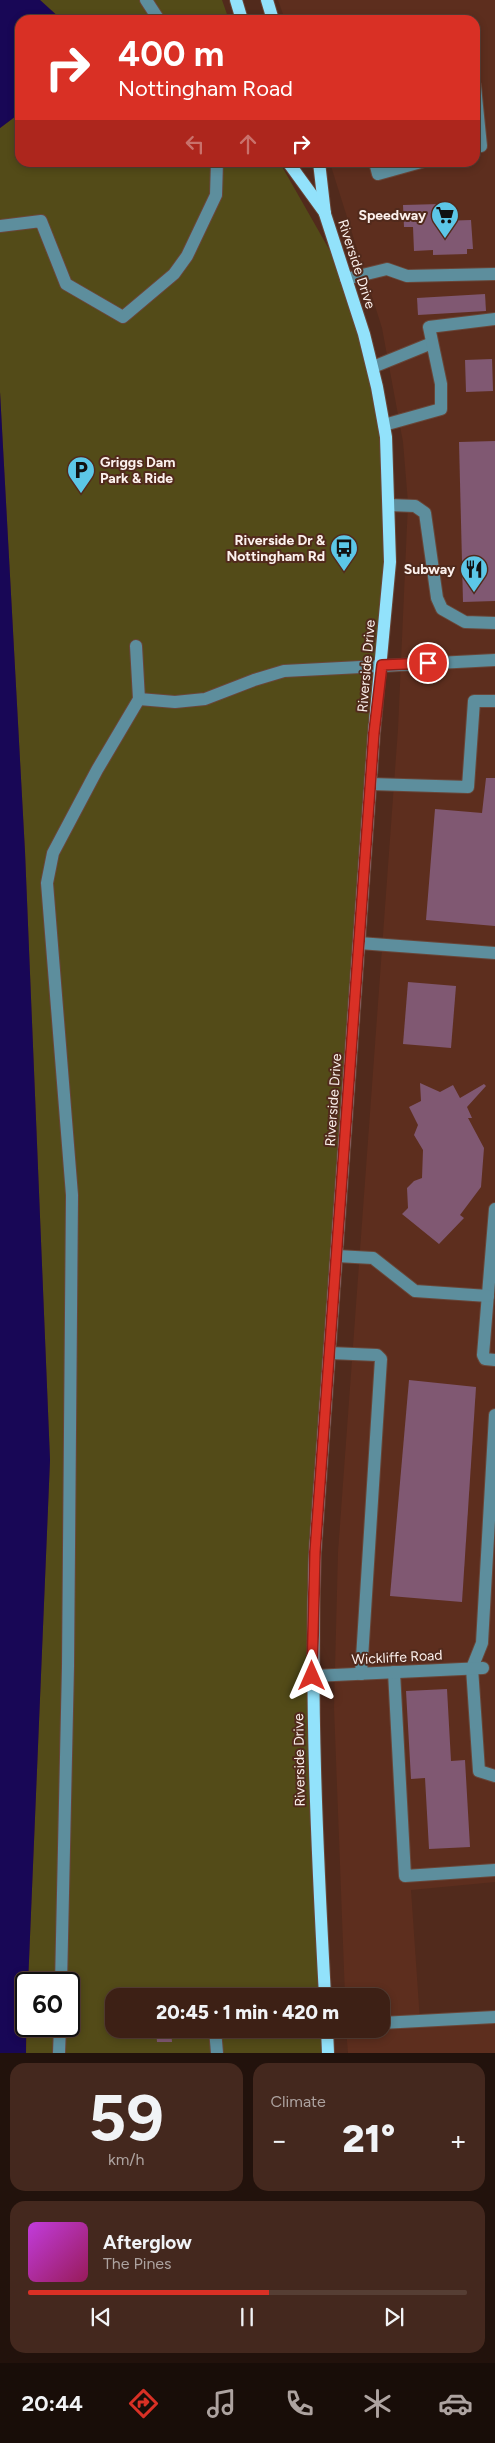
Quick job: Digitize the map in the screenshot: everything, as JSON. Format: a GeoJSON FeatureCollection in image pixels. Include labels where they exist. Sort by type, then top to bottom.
{"type":"FeatureCollection","features":[{"type":"Feature","properties":{"kind":"main road"},"geometry":{"type":"LineString","coordinates":[[236,0],[240,15]]}},
{"type":"Feature","properties":{"kind":"main road"},"geometry":{"type":"LineString","coordinates":[[267,0],[272,15]]}},
{"type":"Feature","properties":{"kind":"main road","name":"Riverside Drive"},"geometry":{"type":"LineString","coordinates":[[292,167],[325,214]]}},
{"type":"Feature","properties":{"kind":"main road","name":"Riverside Drive"},"geometry":{"type":"LineString","coordinates":[[320,167],[325,214],[373,368],[384,425],[390,562],[370,784],[315,1552],[312,1676],[317,1844],[325,1988]]}},
{"type":"Feature","properties":{"kind":"main road"},"geometry":{"type":"LineString","coordinates":[[327,2038],[328,2053]]}},
{"type":"Feature","properties":{"kind":"street"},"geometry":{"type":"LineString","coordinates":[[146,0],[155,15]]}},
{"type":"Feature","properties":{"kind":"street"},"geometry":{"type":"LineString","coordinates":[[0,226],[41,221],[66,284],[123,317],[174,274],[187,256],[216,195],[217,167]]}},
{"type":"Feature","properties":{"kind":"street"},"geometry":{"type":"LineString","coordinates":[[346,279],[387,269],[407,276],[495,274]]}},
{"type":"Feature","properties":{"kind":"street"},"geometry":{"type":"LineString","coordinates":[[384,425],[442,409],[441,384],[428,327],[495,319]]}},
{"type":"Feature","properties":{"kind":"street"},"geometry":{"type":"LineString","coordinates":[[373,368],[432,342]]}},
{"type":"Feature","properties":{"kind":"street"},"geometry":{"type":"LineString","coordinates":[[389,505],[415,506],[425,513],[437,598],[442,609],[465,622],[495,624]]}},
{"type":"Feature","properties":{"kind":"street"},"geometry":{"type":"LineString","coordinates":[[61,1972],[68,1676],[72,1195],[47,883],[53,853],[97,770],[139,699],[136,646]]}},
{"type":"Feature","properties":{"kind":"street"},"geometry":{"type":"LineString","coordinates":[[139,699],[175,702],[206,700],[254,680],[284,671],[495,660]]}},
{"type":"Feature","properties":{"kind":"street"},"geometry":{"type":"LineString","coordinates":[[370,784],[468,787],[474,701],[495,701]]}},
{"type":"Feature","properties":{"kind":"street"},"geometry":{"type":"LineString","coordinates":[[359,943],[495,953]]}},
{"type":"Feature","properties":{"kind":"street"},"geometry":{"type":"LineString","coordinates":[[495,1209],[482,1354],[485,1359],[495,1360]]}},
{"type":"Feature","properties":{"kind":"street"},"geometry":{"type":"LineString","coordinates":[[337,1256],[373,1258],[415,1291],[488,1296]]}},
{"type":"Feature","properties":{"kind":"street"},"geometry":{"type":"LineString","coordinates":[[330,1353],[377,1355],[381,1359],[361,1674]]}},
{"type":"Feature","properties":{"kind":"street"},"geometry":{"type":"LineString","coordinates":[[495,1415],[482,1643],[477,1668],[479,1771],[495,1776]]}},
{"type":"Feature","properties":{"kind":"street","name":"Wickliffe Road"},"geometry":{"type":"LineString","coordinates":[[312,1676],[477,1668]]}},
{"type":"Feature","properties":{"kind":"street"},"geometry":{"type":"LineString","coordinates":[[394,1672],[405,1876],[495,1870]]}},
{"type":"Feature","properties":{"kind":"street"},"geometry":{"type":"LineString","coordinates":[[390,2023],[495,2017]]}},
{"type":"Feature","properties":{"kind":"street"},"geometry":{"type":"LineString","coordinates":[[59,2053],[60,2037]]}},
{"type":"Feature","properties":{"kind":"street"},"geometry":{"type":"LineString","coordinates":[[216,2038],[217,2053]]}},
{"type":"Feature","properties":{"kind":"shaded area"},"geometry":{"type":"Polygon","coordinates":[[[0,0],[40,0],[56,15],[15,15],[15,117],[0,128],[0,0]]]}},
{"type":"Feature","properties":{"kind":"shaded area"},"geometry":{"type":"Polygon","coordinates":[[[40,0],[222,0],[227,15],[56,15],[40,0]]]}},
{"type":"Feature","properties":{"kind":"shaded area"},"geometry":{"type":"Polygon","coordinates":[[[278,0],[495,0],[495,1882],[411,1890],[420,2021],[495,2017],[495,2053],[348,2053],[347,2038],[390,2038],[390,1988],[345,1988],[334,1707],[338,1552],[398,729],[408,503],[403,442],[382,328],[331,167],[480,167],[480,15],[283,15],[278,0]]]}},
{"type":"Feature","properties":{"kind":"shaded area"},"geometry":{"type":"Polygon","coordinates":[[[15,117],[15,167],[282,167],[346,279],[373,367],[389,505],[315,1552],[325,1988],[105,1988],[105,2038],[327,2038],[328,2053],[26,2053],[27,2037],[80,2037],[80,1972],[29,1972],[50,1460],[25,852],[0,392],[0,128],[15,117]]]}},
{"type":"Feature","properties":{"kind":"shaded area"},"geometry":{"type":"Polygon","coordinates":[[[0,392],[25,852],[50,1460],[29,1972],[15,1972],[15,2037],[26,2037],[26,2053],[0,2053],[0,392]]]}},
{"type":"Feature","properties":{"kind":"building"},"geometry":{"type":"Polygon","coordinates":[[[440,204],[441,221],[471,220],[473,249],[467,249],[467,254],[433,255],[433,250],[414,251],[413,227],[404,227],[403,205],[440,204]]]}},
{"type":"Feature","properties":{"kind":"building"},"geometry":{"type":"Polygon","coordinates":[[[485,294],[486,311],[418,315],[417,298],[485,294]]]}},
{"type":"Feature","properties":{"kind":"building"},"geometry":{"type":"Polygon","coordinates":[[[492,359],[493,391],[466,392],[465,360],[492,359]]]}},
{"type":"Feature","properties":{"kind":"building"},"geometry":{"type":"Polygon","coordinates":[[[495,441],[495,601],[463,602],[459,442],[495,441]]]}},
{"type":"Feature","properties":{"kind":"building"},"geometry":{"type":"Polygon","coordinates":[[[486,778],[495,778],[495,926],[426,920],[435,809],[482,813],[486,778]]]}},
{"type":"Feature","properties":{"kind":"building"},"geometry":{"type":"Polygon","coordinates":[[[408,982],[456,986],[451,1048],[403,1044],[408,982]]]}},
{"type":"Feature","properties":{"kind":"building"},"geometry":{"type":"Polygon","coordinates":[[[420,1083],[440,1092],[453,1085],[460,1098],[484,1084],[486,1086],[467,1107],[472,1118],[468,1118],[484,1148],[481,1187],[460,1215],[464,1218],[439,1244],[402,1214],[408,1208],[407,1188],[414,1181],[422,1178],[423,1150],[414,1135],[418,1125],[409,1107],[421,1101],[420,1083]]]}},
{"type":"Feature","properties":{"kind":"building"},"geometry":{"type":"Polygon","coordinates":[[[409,1380],[476,1387],[462,1602],[390,1596],[409,1380]]]}},
{"type":"Feature","properties":{"kind":"building"},"geometry":{"type":"Polygon","coordinates":[[[447,1689],[451,1761],[465,1760],[470,1847],[429,1849],[425,1778],[411,1779],[406,1691],[447,1689]]]}},
{"type":"Feature","properties":{"kind":"building"},"geometry":{"type":"Polygon","coordinates":[[[157,2038],[172,2038],[172,2042],[157,2042],[157,2038]]]}},
{"type":"Feature","properties":{"kind":"place","name":"Speedway"},"geometry":{"type":"Point","coordinates":[445,239]}},
{"type":"Feature","properties":{"kind":"place","name":"Griggs Dam Park & Ride"},"geometry":{"type":"Point","coordinates":[81,494]}},
{"type":"Feature","properties":{"kind":"place","name":"Riverside Dr & Nottingham Rd"},"geometry":{"type":"Point","coordinates":[344,572]}},
{"type":"Feature","properties":{"kind":"place","name":"Subway"},"geometry":{"type":"Point","coordinates":[474,593]}},
{"type":"Feature","properties":{"kind":"route"},"geometry":{"type":"LineString","coordinates":[[312,1676],[315,1552],[374,733],[382,665],[428,663]]}}]}
